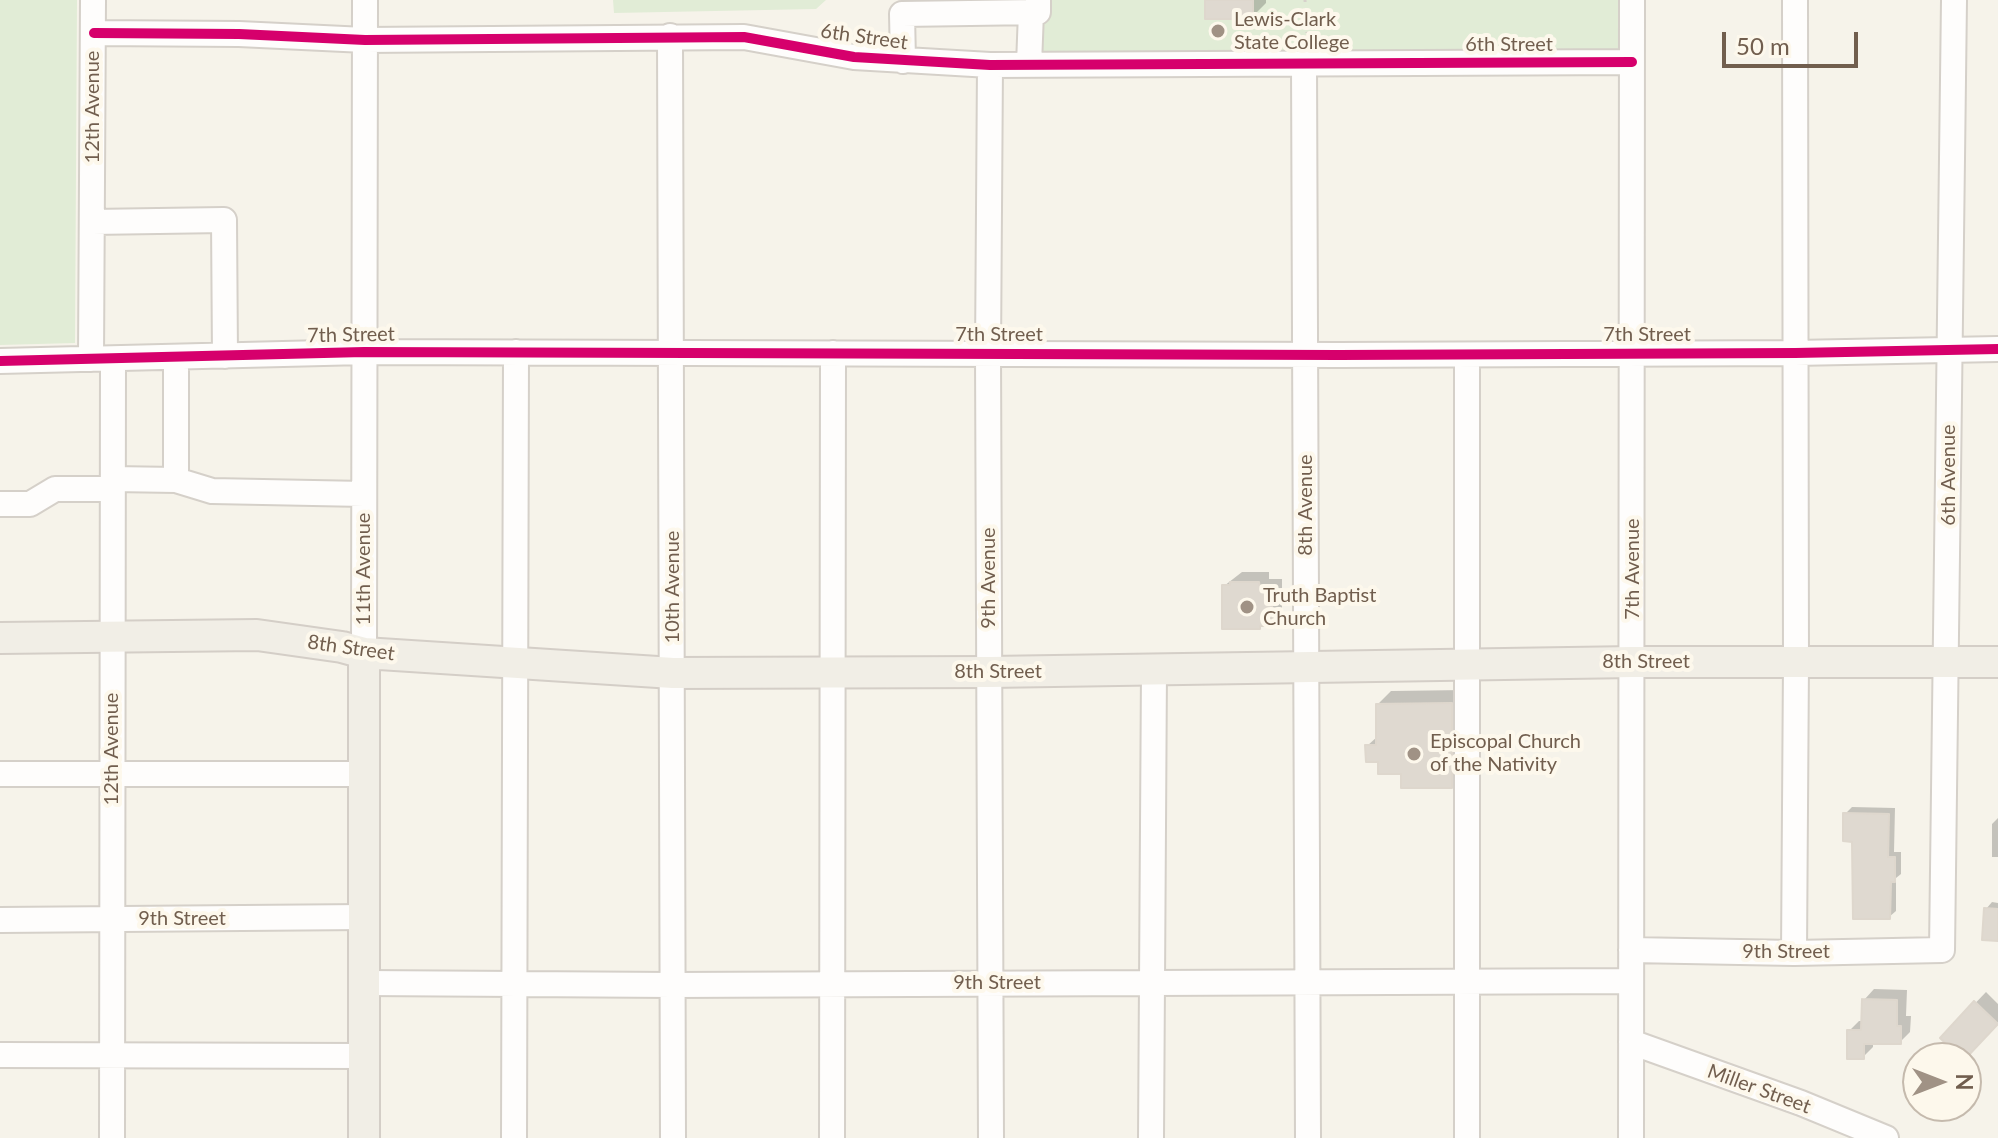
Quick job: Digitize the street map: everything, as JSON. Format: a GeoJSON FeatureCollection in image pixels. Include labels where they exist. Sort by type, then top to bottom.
{"type":"FeatureCollection","features":[{"type":"Feature","properties":{"kind":"main road","name":"8th Street"},"geometry":{"type":"LineString","coordinates":[[0,638],[257,635],[364,653],[673,673],[990,672],[1633,662],[1998,662]]}},
{"type":"Feature","properties":{"kind":"main road","name":"11th Avenue"},"geometry":{"type":"LineString","coordinates":[[364,653],[364,1138]]}},
{"type":"Feature","properties":{"kind":"street","name":"12th Avenue"},"geometry":{"type":"LineString","coordinates":[[93,0],[92,222],[113,484],[112,1138]]}},
{"type":"Feature","properties":{"kind":"street","name":"11th Avenue"},"geometry":{"type":"LineString","coordinates":[[364,653],[365,0]]}},
{"type":"Feature","properties":{"kind":"street","name":"7th Avenue"},"geometry":{"type":"LineString","coordinates":[[1631,1138],[1632,0]]}},
{"type":"Feature","properties":{"kind":"street"},"geometry":{"type":"LineString","coordinates":[[1794,953],[1795,0]]}},
{"type":"Feature","properties":{"kind":"street","name":"6th Avenue"},"geometry":{"type":"LineString","coordinates":[[1942,950],[1954,0]]}},
{"type":"Feature","properties":{"kind":"street"},"geometry":{"type":"LineString","coordinates":[[903,61],[902,14],[1034,6],[1029,65]]}},
{"type":"Feature","properties":{"kind":"street","name":"6th Street"},"geometry":{"type":"LineString","coordinates":[[94,33],[239,34],[365,40],[744,37],[854,57],[990,65],[1632,62]]}},
{"type":"Feature","properties":{"kind":"street","name":"10th Avenue"},"geometry":{"type":"LineString","coordinates":[[670,36],[673,1138]]}},
{"type":"Feature","properties":{"kind":"street","name":"8th Avenue"},"geometry":{"type":"LineString","coordinates":[[1304,64],[1308,1138]]}},
{"type":"Feature","properties":{"kind":"street","name":"9th Avenue"},"geometry":{"type":"LineString","coordinates":[[990,65],[991,1138]]}},
{"type":"Feature","properties":{"kind":"street"},"geometry":{"type":"LineString","coordinates":[[92,222],[224,220],[225,356]]}},
{"type":"Feature","properties":{"kind":"street","name":"7th Street"},"geometry":{"type":"LineString","coordinates":[[0,361],[364,352],[1467,355],[1998,349]]}},
{"type":"Feature","properties":{"kind":"street"},"geometry":{"type":"LineString","coordinates":[[514,1138],[516,352]]}},
{"type":"Feature","properties":{"kind":"street"},"geometry":{"type":"LineString","coordinates":[[832,1138],[833,353]]}},
{"type":"Feature","properties":{"kind":"street"},"geometry":{"type":"LineString","coordinates":[[1467,355],[1467,1138]]}},
{"type":"Feature","properties":{"kind":"street"},"geometry":{"type":"LineString","coordinates":[[176,358],[176,480]]}},
{"type":"Feature","properties":{"kind":"street"},"geometry":{"type":"LineString","coordinates":[[0,504],[30,504],[55,489],[176,480],[212,491],[364,494]]}},
{"type":"Feature","properties":{"kind":"street"},"geometry":{"type":"LineString","coordinates":[[1151,1138],[1154,670]]}},
{"type":"Feature","properties":{"kind":"street"},"geometry":{"type":"LineString","coordinates":[[0,774],[364,774]]}},
{"type":"Feature","properties":{"kind":"street","name":"9th Street"},"geometry":{"type":"LineString","coordinates":[[0,920],[364,917]]}},
{"type":"Feature","properties":{"kind":"street","name":"9th Street"},"geometry":{"type":"LineString","coordinates":[[1631,950],[1794,953],[1942,950]]}},
{"type":"Feature","properties":{"kind":"street","name":"9th Street"},"geometry":{"type":"LineString","coordinates":[[364,983],[673,985],[1631,981]]}},
{"type":"Feature","properties":{"kind":"street","name":"Miller Street"},"geometry":{"type":"LineString","coordinates":[[1631,1042],[1801,1103],[1886,1138]]}},
{"type":"Feature","properties":{"kind":"street"},"geometry":{"type":"LineString","coordinates":[[0,1055],[364,1056]]}},
{"type":"Feature","properties":{"kind":"path"},"geometry":{"type":"LineString","coordinates":[[1305,0],[1307,33]]}},
{"type":"Feature","properties":{"kind":"green space"},"geometry":{"type":"Polygon","coordinates":[[[0,0],[77,0],[75,343],[0,345],[0,0]]]}},
{"type":"Feature","properties":{"kind":"green space"},"geometry":{"type":"Polygon","coordinates":[[[613,0],[826,0],[816,9],[614,13],[613,0]]]}},
{"type":"Feature","properties":{"kind":"green space"},"geometry":{"type":"Polygon","coordinates":[[[1038,0],[1632,0],[1632,62],[1041,65],[1038,0]]]}},
{"type":"Feature","properties":{"kind":"building"},"geometry":{"type":"Polygon","coordinates":[[[1205,0],[1253,0],[1253,19],[1205,19],[1205,0]]]}},
{"type":"Feature","properties":{"kind":"building","name":"Truth Baptist Church"},"geometry":{"type":"Polygon","coordinates":[[[1230,582],[1259,582],[1260,588],[1272,588],[1272,626],[1222,629],[1222,585],[1230,585],[1230,582]]]}},
{"type":"Feature","properties":{"kind":"building","name":"Episcopal Church of the Nativity"},"geometry":{"type":"Polygon","coordinates":[[[1452,703],[1452,788],[1401,788],[1401,774],[1378,774],[1378,762],[1366,762],[1365,745],[1376,745],[1376,704],[1452,703]]]}},
{"type":"Feature","properties":{"kind":"building"},"geometry":{"type":"Polygon","coordinates":[[[1843,813],[1889,814],[1888,857],[1895,857],[1890,919],[1853,919],[1852,842],[1843,841],[1843,813]]]}},
{"type":"Feature","properties":{"kind":"building"},"geometry":{"type":"Polygon","coordinates":[[[1984,908],[1998,909],[1998,941],[1982,940],[1984,908]]]}},
{"type":"Feature","properties":{"kind":"building"},"geometry":{"type":"Polygon","coordinates":[[[1862,999],[1897,1000],[1901,1044],[1864,1044],[1864,1059],[1847,1059],[1847,1030],[1861,1030],[1862,999]]]}},
{"type":"Feature","properties":{"kind":"building"},"geometry":{"type":"Polygon","coordinates":[[[1974,1001],[1998,1024],[1981,1042],[1944,1042],[1940,1038],[1974,1001]]]}},
{"type":"Feature","properties":{"kind":"cycle path"},"geometry":{"type":"LineString","coordinates":[[94,33],[239,34],[365,40],[744,37],[854,57],[990,65],[1632,62]]}},
{"type":"Feature","properties":{"kind":"cycle path"},"geometry":{"type":"LineString","coordinates":[[0,361],[364,352],[1339,355],[1998,349]]}},
{"type":"Feature","properties":{"kind":"place","name":"Lewis-Clark State College"},"geometry":{"type":"Point","coordinates":[1218,31]}},
{"type":"Feature","properties":{"kind":"place","name":"Truth Baptist Church"},"geometry":{"type":"Point","coordinates":[1247,607]}},
{"type":"Feature","properties":{"kind":"place","name":"Episcopal Church of the Nativity"},"geometry":{"type":"Point","coordinates":[1414,754]}}]}
